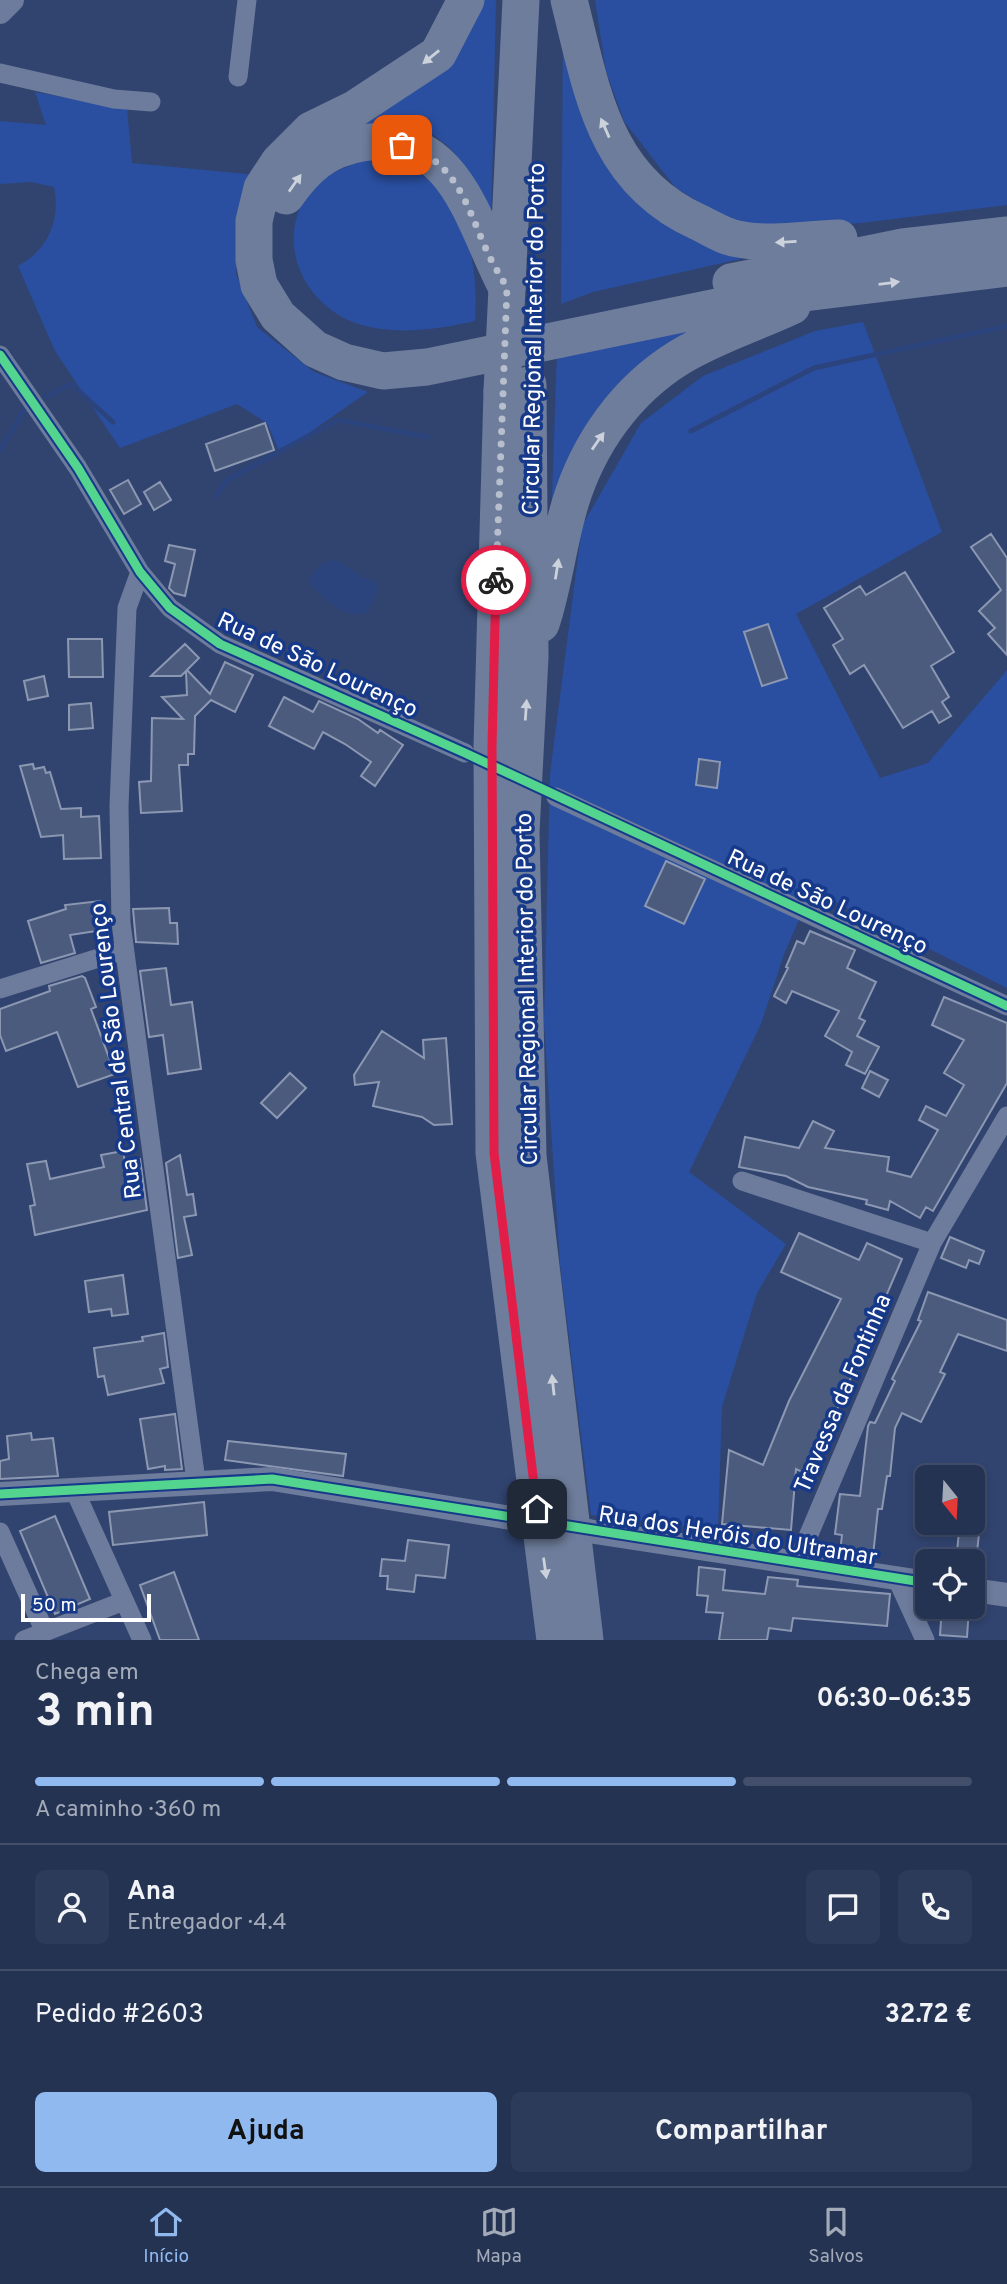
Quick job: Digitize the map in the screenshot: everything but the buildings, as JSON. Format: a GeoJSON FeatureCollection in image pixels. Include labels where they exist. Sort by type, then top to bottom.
{"type":"FeatureCollection","features":[{"type":"Feature","properties":{"kind":"highway"},"geometry":{"type":"LineString","coordinates":[[466,0],[438,54],[356,108],[311,130],[279,162],[261,188],[254,221],[254,247],[260,285],[278,316],[314,349],[344,362],[383,371],[426,367],[755,299],[1007,268]]}},
{"type":"Feature","properties":{"kind":"highway","name":"Circular Regional Interior do Porto"},"geometry":{"type":"LineString","coordinates":[[521,0],[519,285],[492,747],[494,1153],[555,1640]]}},
{"type":"Feature","properties":{"kind":"highway","name":"Circular Regional Interior do Porto"},"geometry":{"type":"LineString","coordinates":[[519,285],[543,0]]}},
{"type":"Feature","properties":{"kind":"highway"},"geometry":{"type":"LineString","coordinates":[[569,0],[586,76],[616,152],[645,185],[676,212],[736,239],[778,243],[838,238],[903,247]]}},
{"type":"Feature","properties":{"kind":"highway"},"geometry":{"type":"LineString","coordinates":[[519,285],[485,248],[463,192],[447,169],[420,150],[384,139],[340,146],[306,168],[281,203],[275,228],[279,268],[294,302],[321,328],[345,340],[387,346],[445,343],[903,247],[1007,235]]}},
{"type":"Feature","properties":{"kind":"highway"},"geometry":{"type":"LineString","coordinates":[[530,657],[554,587],[570,503],[593,445],[640,386],[681,356],[822,292]]}},
{"type":"Feature","properties":{"kind":"highway","name":"Circular Regional Interior do Porto"},"geometry":{"type":"LineString","coordinates":[[515,388],[530,657],[521,832],[528,1156],[585,1640]]}},
{"type":"Feature","properties":{"kind":"street"},"geometry":{"type":"LineString","coordinates":[[0,12],[12,0]]}},
{"type":"Feature","properties":{"kind":"street"},"geometry":{"type":"LineString","coordinates":[[238,78],[247,0]]}},
{"type":"Feature","properties":{"kind":"street"},"geometry":{"type":"LineString","coordinates":[[0,73],[114,99],[151,102]]}},
{"type":"Feature","properties":{"kind":"street","name":"Rua de São Lourenço"},"geometry":{"type":"LineString","coordinates":[[0,355],[79,468],[140,572],[170,608],[220,645],[465,753]]}},
{"type":"Feature","properties":{"kind":"street","name":"Rua Central de São Lourenço"},"geometry":{"type":"LineString","coordinates":[[140,572],[127,608],[119,806],[121,923],[196,1481]]}},
{"type":"Feature","properties":{"kind":"street","name":"Rua de São Lourenço"},"geometry":{"type":"LineString","coordinates":[[556,797],[1007,1006]]}},
{"type":"Feature","properties":{"kind":"street"},"geometry":{"type":"LineString","coordinates":[[0,989],[124,950]]}},
{"type":"Feature","properties":{"kind":"street","name":"Travessa da Fontinha"},"geometry":{"type":"LineString","coordinates":[[800,1564],[804,1546],[932,1244],[1007,1116]]}},
{"type":"Feature","properties":{"kind":"street"},"geometry":{"type":"LineString","coordinates":[[742,1181],[932,1244]]}},
{"type":"Feature","properties":{"kind":"street","name":"Rua dos Heróis do Ultramar"},"geometry":{"type":"LineString","coordinates":[[0,1494],[196,1481],[272,1479],[915,1581]]}},
{"type":"Feature","properties":{"kind":"street"},"geometry":{"type":"LineString","coordinates":[[74,1489],[142,1640]]}},
{"type":"Feature","properties":{"kind":"street"},"geometry":{"type":"LineString","coordinates":[[0,1532],[45,1632]]}},
{"type":"Feature","properties":{"kind":"street"},"geometry":{"type":"LineString","coordinates":[[897,1579],[925,1640]]}},
{"type":"Feature","properties":{"kind":"street"},"geometry":{"type":"LineString","coordinates":[[985,1592],[1007,1595]]}},
{"type":"Feature","properties":{"kind":"street"},"geometry":{"type":"LineString","coordinates":[[24,1640],[124,1601]]}},
{"type":"Feature","properties":{"kind":"shaded area"},"geometry":{"type":"Polygon","coordinates":[[[476,0],[496,0],[491,226],[478,192],[462,162],[439,139],[399,122],[361,126],[476,0]]]}},
{"type":"Feature","properties":{"kind":"shaded area"},"geometry":{"type":"Polygon","coordinates":[[[595,0],[1007,0],[1007,205],[861,223],[741,229],[675,187],[624,121],[606,71],[595,0]]]}},
{"type":"Feature","properties":{"kind":"shaded area"},"geometry":{"type":"Polygon","coordinates":[[[563,26],[598,142],[754,256],[593,292],[561,304],[563,26]]]}},
{"type":"Feature","properties":{"kind":"shaded area"},"geometry":{"type":"Polygon","coordinates":[[[35,92],[127,109],[132,163],[256,175],[241,213],[236,274],[257,327],[314,372],[368,392],[280,453],[267,423],[237,404],[120,448],[55,351],[18,266],[37,252],[44,243],[50,233],[56,211],[54,187],[31,182],[0,184],[0,121],[46,125],[35,92]]]}},
{"type":"Feature","properties":{"kind":"shaded area"},"geometry":{"type":"Polygon","coordinates":[[[366,160],[397,164],[422,175],[441,192],[456,212],[473,264],[475,321],[411,330],[378,329],[348,320],[332,310],[306,283],[294,249],[298,213],[307,195],[319,182],[341,169],[366,160]]]}},
{"type":"Feature","properties":{"kind":"shaded area"},"geometry":{"type":"Polygon","coordinates":[[[708,322],[670,351],[550,557],[557,352],[708,322]]]}},
{"type":"Feature","properties":{"kind":"shaded area"},"geometry":{"type":"Polygon","coordinates":[[[863,322],[942,532],[796,614],[880,778],[928,763],[1007,670],[1007,988],[812,890],[784,954],[761,1024],[689,1172],[786,1244],[757,1293],[722,1407],[718,1530],[591,1515],[560,1264],[544,1023],[550,774],[582,526],[641,423],[703,376],[815,331],[863,322]]]}},
{"type":"Feature","properties":{"kind":"shaded area"},"geometry":{"type":"Polygon","coordinates":[[[336,560],[364,578],[374,580],[379,586],[368,612],[344,612],[311,586],[309,581],[317,569],[326,562],[336,560]]]}},
{"type":"Feature","properties":{"kind":"waterway"},"geometry":{"type":"LineString","coordinates":[[691,431],[814,368],[1007,326]]}},
{"type":"Feature","properties":{"kind":"waterway"},"geometry":{"type":"LineString","coordinates":[[46,397],[71,384],[113,422]]}},
{"type":"Feature","properties":{"kind":"waterway"},"geometry":{"type":"LineString","coordinates":[[0,450],[25,409]]}},
{"type":"Feature","properties":{"kind":"waterway"},"geometry":{"type":"LineString","coordinates":[[216,496],[227,480],[338,420],[428,437]]}},
{"type":"Feature","properties":{"kind":"cycle path"},"geometry":{"type":"LineString","coordinates":[[0,355],[78,468],[140,572],[170,608],[220,644],[465,753],[1007,1006]]}},
{"type":"Feature","properties":{"kind":"cycle path"},"geometry":{"type":"LineString","coordinates":[[0,1494],[272,1479],[915,1581]]}},
{"type":"Feature","properties":{"kind":"way so far"},"geometry":{"type":"LineString","coordinates":[[402,145],[420,150],[447,169],[463,192],[485,248],[507,288],[499,443],[496,580]]}},
{"type":"Feature","properties":{"kind":"route"},"geometry":{"type":"LineString","coordinates":[[496,580],[492,747],[494,1153],[537,1509]]}}]}
